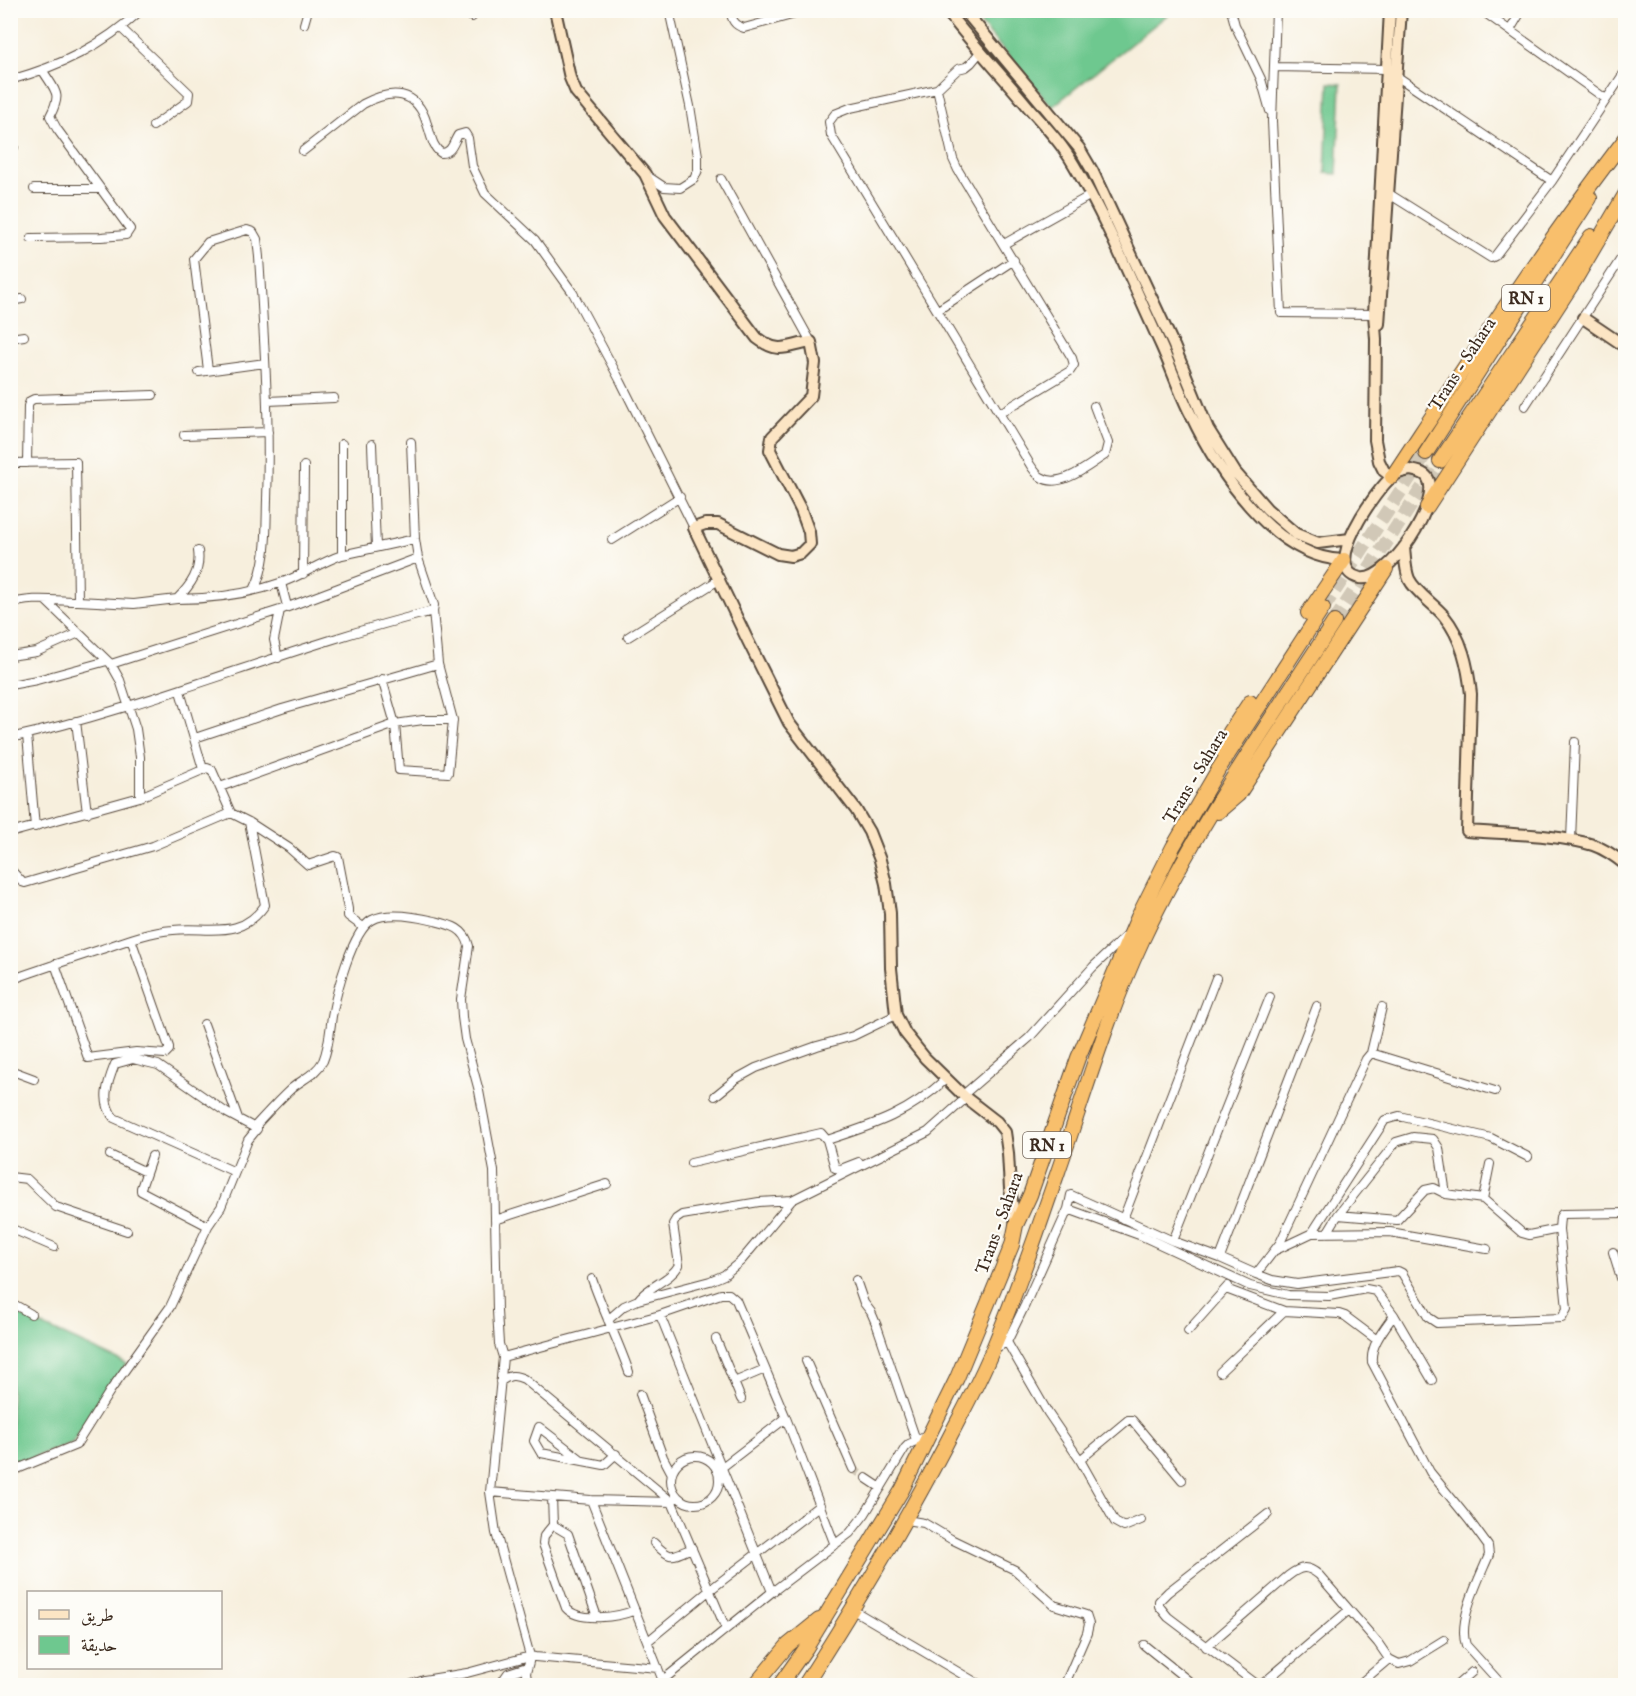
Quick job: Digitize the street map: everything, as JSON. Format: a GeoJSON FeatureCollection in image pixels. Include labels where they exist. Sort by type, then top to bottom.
{"type":"FeatureCollection","features":[{"type":"Feature","properties":{"kind":"highway"},"geometry":{"type":"LineString","coordinates":[[1392,477],[1506,304],[1574,206],[1626,138]]}},
{"type":"Feature","properties":{"kind":"highway","name":"Trans - Sahara"},"geometry":{"type":"LineString","coordinates":[[1426,453],[1626,143]]}},
{"type":"Feature","properties":{"kind":"highway","name":"Trans - Sahara"},"geometry":{"type":"LineString","coordinates":[[1440,461],[1626,186]]}},
{"type":"Feature","properties":{"kind":"highway"},"geometry":{"type":"LineString","coordinates":[[1427,507],[1575,280],[1626,193]]}},
{"type":"Feature","properties":{"kind":"highway"},"geometry":{"type":"LineString","coordinates":[[1218,770],[1230,732],[1344,560]]}},
{"type":"Feature","properties":{"kind":"highway"},"geometry":{"type":"LineString","coordinates":[[1207,822],[1238,795],[1386,569]]}},
{"type":"Feature","properties":{"kind":"highway","name":"Trans - Sahara"},"geometry":{"type":"LineString","coordinates":[[779,1686],[828,1613],[902,1490],[966,1358],[1012,1245],[1016,1225],[1029,1196],[1078,1058],[1132,930],[1173,847],[1218,770],[1323,608]]}},
{"type":"Feature","properties":{"kind":"highway","name":"Trans - Sahara"},"geometry":{"type":"LineString","coordinates":[[804,1686],[853,1610],[906,1520],[978,1382],[1062,1160],[1092,1065],[1117,1000],[1157,910],[1207,822],[1334,622]]}},
{"type":"Feature","properties":{"kind":"highway"},"geometry":{"type":"LineString","coordinates":[[754,1686],[788,1645],[828,1613]]}},
{"type":"Feature","properties":{"kind":"street"},"geometry":{"type":"LineString","coordinates":[[10,80],[43,71],[108,38],[141,10]]}},
{"type":"Feature","properties":{"kind":"street"},"geometry":{"type":"LineString","coordinates":[[304,24],[308,10]]}},
{"type":"Feature","properties":{"kind":"street"},"geometry":{"type":"LineString","coordinates":[[458,10],[472,17]]}},
{"type":"Feature","properties":{"kind":"street"},"geometry":{"type":"LineString","coordinates":[[555,10],[570,78],[576,92],[645,174],[658,184],[680,188],[694,179],[698,170],[698,156],[690,106],[669,10]]}},
{"type":"Feature","properties":{"kind":"street"},"geometry":{"type":"LineString","coordinates":[[730,10],[736,25],[744,28],[810,10]]}},
{"type":"Feature","properties":{"kind":"street"},"geometry":{"type":"LineString","coordinates":[[946,10],[1051,133],[1073,163],[1091,195],[1163,349],[1190,413],[1215,459],[1245,499],[1282,536],[1318,556],[1330,560],[1344,560]]}},
{"type":"Feature","properties":{"kind":"street"},"geometry":{"type":"LineString","coordinates":[[964,10],[1079,148],[1093,172],[1174,346],[1208,429],[1235,472],[1267,509],[1296,534],[1318,543],[1350,539]]}},
{"type":"Feature","properties":{"kind":"street"},"geometry":{"type":"LineString","coordinates":[[1231,10],[1235,25],[1261,79],[1272,122]]}},
{"type":"Feature","properties":{"kind":"street"},"geometry":{"type":"LineString","coordinates":[[1276,10],[1272,122],[1281,313],[1374,314]]}},
{"type":"Feature","properties":{"kind":"street"},"geometry":{"type":"LineString","coordinates":[[1376,339],[1382,314],[1386,69],[1390,10]]}},
{"type":"Feature","properties":{"kind":"street"},"geometry":{"type":"LineString","coordinates":[[1392,477],[1384,471],[1379,461],[1375,440],[1376,339],[1374,314],[1397,76],[1401,10]]}},
{"type":"Feature","properties":{"kind":"street"},"geometry":{"type":"LineString","coordinates":[[1481,10],[1606,99]]}},
{"type":"Feature","properties":{"kind":"street"},"geometry":{"type":"LineString","coordinates":[[1510,30],[1522,10]]}},
{"type":"Feature","properties":{"kind":"street"},"geometry":{"type":"LineString","coordinates":[[121,28],[189,93],[188,101],[153,126]]}},
{"type":"Feature","properties":{"kind":"street"},"geometry":{"type":"LineString","coordinates":[[981,51],[971,63],[958,69],[938,89],[850,108],[835,114],[829,122],[831,135],[1031,466],[1040,477],[1050,481],[1069,477],[1105,455],[1108,442],[1094,406]]}},
{"type":"Feature","properties":{"kind":"street"},"geometry":{"type":"LineString","coordinates":[[1274,67],[1386,69],[1552,181]]}},
{"type":"Feature","properties":{"kind":"street"},"geometry":{"type":"LineString","coordinates":[[1385,191],[1491,258],[1495,256],[1552,181],[1626,70]]}},
{"type":"Feature","properties":{"kind":"street"},"geometry":{"type":"LineString","coordinates":[[31,238],[100,237],[129,233],[130,230],[98,189],[53,123],[50,116],[58,101],[58,96],[43,71]]}},
{"type":"Feature","properties":{"kind":"street"},"geometry":{"type":"LineString","coordinates":[[938,89],[953,159],[958,170],[1014,260],[1074,365],[1070,371],[1000,413]]}},
{"type":"Feature","properties":{"kind":"street"},"geometry":{"type":"LineString","coordinates":[[303,151],[363,104],[384,96],[394,95],[414,99],[424,113],[438,151],[447,153],[458,135],[465,134],[468,138],[472,166],[485,192],[535,240],[573,293],[680,498],[789,723],[856,810],[869,832],[886,884],[896,1015],[905,1033],[946,1079],[964,1097],[997,1122],[1005,1132],[1016,1225]]}},
{"type":"Feature","properties":{"kind":"street"},"geometry":{"type":"LineString","coordinates":[[10,138],[14,147],[10,155]]}},
{"type":"Feature","properties":{"kind":"street"},"geometry":{"type":"LineString","coordinates":[[645,174],[665,216],[757,338],[769,347],[783,348],[811,342]]}},
{"type":"Feature","properties":{"kind":"street"},"geometry":{"type":"LineString","coordinates":[[694,528],[705,524],[718,524],[778,554],[791,556],[801,553],[810,544],[809,532],[801,510],[770,450],[772,437],[811,396],[815,363],[811,342],[721,179]]}},
{"type":"Feature","properties":{"kind":"street"},"geometry":{"type":"LineString","coordinates":[[34,189],[98,189]]}},
{"type":"Feature","properties":{"kind":"street"},"geometry":{"type":"LineString","coordinates":[[1004,244],[1091,195]]}},
{"type":"Feature","properties":{"kind":"street"},"geometry":{"type":"LineString","coordinates":[[254,590],[263,561],[266,537],[268,401],[257,239],[254,232],[247,230],[207,242],[194,259],[203,371],[265,363]]}},
{"type":"Feature","properties":{"kind":"street"},"geometry":{"type":"LineString","coordinates":[[1525,406],[1626,251]]}},
{"type":"Feature","properties":{"kind":"street"},"geometry":{"type":"LineString","coordinates":[[938,310],[1014,260]]}},
{"type":"Feature","properties":{"kind":"street"},"geometry":{"type":"LineString","coordinates":[[10,301],[22,299]]}},
{"type":"Feature","properties":{"kind":"street"},"geometry":{"type":"LineString","coordinates":[[1583,318],[1626,347]]}},
{"type":"Feature","properties":{"kind":"street"},"geometry":{"type":"LineString","coordinates":[[10,338],[24,336]]}},
{"type":"Feature","properties":{"kind":"street"},"geometry":{"type":"LineString","coordinates":[[27,463],[30,401],[34,399],[153,395]]}},
{"type":"Feature","properties":{"kind":"street"},"geometry":{"type":"LineString","coordinates":[[268,401],[334,398]]}},
{"type":"Feature","properties":{"kind":"street"},"geometry":{"type":"LineString","coordinates":[[184,435],[268,432]]}},
{"type":"Feature","properties":{"kind":"street"},"geometry":{"type":"LineString","coordinates":[[382,679],[395,724],[399,770],[445,774],[449,772],[453,720],[438,664],[434,605],[418,558],[415,539],[411,442]]}},
{"type":"Feature","properties":{"kind":"street"},"geometry":{"type":"LineString","coordinates":[[342,444],[342,555]]}},
{"type":"Feature","properties":{"kind":"street"},"geometry":{"type":"LineString","coordinates":[[372,444],[376,547]]}},
{"type":"Feature","properties":{"kind":"street"},"geometry":{"type":"LineString","coordinates":[[10,463],[76,462],[78,601]]}},
{"type":"Feature","properties":{"kind":"street"},"geometry":{"type":"LineString","coordinates":[[303,574],[304,466]]}},
{"type":"Feature","properties":{"kind":"street"},"geometry":{"type":"LineString","coordinates":[[1410,470],[1420,472],[1426,477],[1431,490],[1427,507],[1404,547],[1386,569],[1374,577],[1360,578],[1352,575],[1346,569],[1344,560],[1350,539],[1367,510],[1392,477],[1410,470]]}},
{"type":"Feature","properties":{"kind":"street"},"geometry":{"type":"LineString","coordinates":[[612,540],[680,498]]}},
{"type":"Feature","properties":{"kind":"street"},"geometry":{"type":"LineString","coordinates":[[10,605],[16,602],[45,600],[134,604],[177,599],[209,599],[281,583],[342,555],[415,539]]}},
{"type":"Feature","properties":{"kind":"street"},"geometry":{"type":"LineString","coordinates":[[1404,547],[1409,578],[1454,630],[1468,671],[1471,694],[1467,831],[1571,840],[1606,851],[1626,865]]}},
{"type":"Feature","properties":{"kind":"street"},"geometry":{"type":"LineString","coordinates":[[177,599],[188,588],[198,570],[198,551]]}},
{"type":"Feature","properties":{"kind":"street"},"geometry":{"type":"LineString","coordinates":[[10,685],[109,662],[284,608],[418,558]]}},
{"type":"Feature","properties":{"kind":"street"},"geometry":{"type":"LineString","coordinates":[[628,638],[720,579]]}},
{"type":"Feature","properties":{"kind":"street"},"geometry":{"type":"LineString","coordinates":[[278,658],[274,639],[284,608],[281,583]]}},
{"type":"Feature","properties":{"kind":"street"},"geometry":{"type":"LineString","coordinates":[[45,600],[109,662],[120,680],[136,729],[140,757],[140,797]]}},
{"type":"Feature","properties":{"kind":"street"},"geometry":{"type":"LineString","coordinates":[[10,738],[76,722],[180,691],[369,627],[433,611]]}},
{"type":"Feature","properties":{"kind":"street"},"geometry":{"type":"LineString","coordinates":[[10,656],[36,652],[79,633]]}},
{"type":"Feature","properties":{"kind":"street"},"geometry":{"type":"LineString","coordinates":[[195,738],[282,709],[438,664]]}},
{"type":"Feature","properties":{"kind":"street"},"geometry":{"type":"LineString","coordinates":[[180,691],[203,770]]}},
{"type":"Feature","properties":{"kind":"street"},"geometry":{"type":"LineString","coordinates":[[220,787],[395,724],[423,720],[453,720]]}},
{"type":"Feature","properties":{"kind":"street"},"geometry":{"type":"LineString","coordinates":[[76,722],[87,813]]}},
{"type":"Feature","properties":{"kind":"street"},"geometry":{"type":"LineString","coordinates":[[27,735],[35,827]]}},
{"type":"Feature","properties":{"kind":"street"},"geometry":{"type":"LineString","coordinates":[[1571,840],[1575,742]]}},
{"type":"Feature","properties":{"kind":"street"},"geometry":{"type":"LineString","coordinates":[[10,833],[140,797],[207,768],[212,770],[231,813],[289,848],[308,865],[338,857],[348,916],[363,927]]}},
{"type":"Feature","properties":{"kind":"street"},"geometry":{"type":"LineString","coordinates":[[10,869],[25,883],[153,846],[231,813]]}},
{"type":"Feature","properties":{"kind":"street"},"geometry":{"type":"LineString","coordinates":[[10,980],[131,939],[174,930],[220,930],[241,927],[258,916],[265,905],[249,822]]}},
{"type":"Feature","properties":{"kind":"street"},"geometry":{"type":"LineString","coordinates":[[10,1472],[76,1445],[110,1391],[170,1307],[208,1226],[221,1207],[248,1140],[257,1129],[257,1124],[292,1089],[316,1070],[323,1060],[336,997],[349,956],[363,927],[372,919],[393,916],[427,919],[452,925],[462,932],[469,946],[460,999],[465,1039],[479,1091],[492,1160],[497,1311],[499,1344],[503,1357],[490,1492],[496,1533],[524,1639],[532,1657]]}},
{"type":"Feature","properties":{"kind":"street"},"geometry":{"type":"LineString","coordinates":[[608,1320],[624,1306],[638,1300],[710,1281],[729,1271],[741,1261],[792,1200],[928,1131],[1029,1038],[1093,967],[1132,930]]}},
{"type":"Feature","properties":{"kind":"street"},"geometry":{"type":"LineString","coordinates":[[55,964],[88,1058],[136,1052],[165,1054],[169,1047],[131,939]]}},
{"type":"Feature","properties":{"kind":"street"},"geometry":{"type":"LineString","coordinates":[[1123,1219],[1216,978]]}},
{"type":"Feature","properties":{"kind":"street"},"geometry":{"type":"LineString","coordinates":[[1173,1241],[1270,997]]}},
{"type":"Feature","properties":{"kind":"street"},"geometry":{"type":"LineString","coordinates":[[1220,1258],[1317,1006]]}},
{"type":"Feature","properties":{"kind":"street"},"geometry":{"type":"LineString","coordinates":[[1256,1274],[1276,1250],[1366,1059],[1371,1053],[1382,1007]]}},
{"type":"Feature","properties":{"kind":"street"},"geometry":{"type":"LineString","coordinates":[[716,1096],[735,1079],[756,1068],[853,1036],[896,1015]]}},
{"type":"Feature","properties":{"kind":"street"},"geometry":{"type":"LineString","coordinates":[[204,1024],[238,1118]]}},
{"type":"Feature","properties":{"kind":"street"},"geometry":{"type":"LineString","coordinates":[[1371,1053],[1495,1090]]}},
{"type":"Feature","properties":{"kind":"street"},"geometry":{"type":"LineString","coordinates":[[235,1172],[114,1118],[107,1105],[108,1081],[115,1064],[133,1059],[158,1065],[227,1113],[257,1129]]}},
{"type":"Feature","properties":{"kind":"street"},"geometry":{"type":"LineString","coordinates":[[10,1070],[34,1079]]}},
{"type":"Feature","properties":{"kind":"street"},"geometry":{"type":"LineString","coordinates":[[827,1140],[893,1116],[923,1099],[946,1079]]}},
{"type":"Feature","properties":{"kind":"street"},"geometry":{"type":"LineString","coordinates":[[1312,1233],[1386,1120],[1399,1116],[1491,1138],[1528,1157]]}},
{"type":"Feature","properties":{"kind":"street"},"geometry":{"type":"LineString","coordinates":[[691,1163],[821,1133],[827,1140],[834,1166],[837,1169],[897,1148]]}},
{"type":"Feature","properties":{"kind":"street"},"geometry":{"type":"LineString","coordinates":[[1327,1233],[1338,1215],[1396,1142],[1413,1137],[1433,1139],[1439,1148],[1446,1194]]}},
{"type":"Feature","properties":{"kind":"street"},"geometry":{"type":"LineString","coordinates":[[110,1155],[146,1172]]}},
{"type":"Feature","properties":{"kind":"street"},"geometry":{"type":"LineString","coordinates":[[152,1155],[141,1188],[143,1193],[208,1226]]}},
{"type":"Feature","properties":{"kind":"street"},"geometry":{"type":"LineString","coordinates":[[1483,1199],[1490,1164]]}},
{"type":"Feature","properties":{"kind":"street"},"geometry":{"type":"LineString","coordinates":[[10,1177],[27,1179],[56,1207],[127,1231]]}},
{"type":"Feature","properties":{"kind":"street"},"geometry":{"type":"LineString","coordinates":[[495,1220],[607,1184]]}},
{"type":"Feature","properties":{"kind":"street"},"geometry":{"type":"LineString","coordinates":[[1338,1215],[1397,1220],[1425,1190],[1434,1188],[1446,1194],[1483,1199],[1522,1233],[1559,1229]]}},
{"type":"Feature","properties":{"kind":"street"},"geometry":{"type":"LineString","coordinates":[[992,1350],[1006,1341],[1025,1305],[1068,1209],[1071,1196],[1173,1241],[1272,1280],[1297,1284],[1393,1271],[1402,1273],[1428,1317],[1437,1323],[1562,1318],[1567,1309],[1559,1229],[1560,1217],[1563,1214],[1626,1213]]}},
{"type":"Feature","properties":{"kind":"street"},"geometry":{"type":"LineString","coordinates":[[638,1300],[645,1291],[676,1270],[679,1264],[673,1224],[682,1215],[759,1202],[792,1200]]}},
{"type":"Feature","properties":{"kind":"street"},"geometry":{"type":"LineString","coordinates":[[1068,1209],[1142,1236],[1250,1287],[1288,1295],[1329,1296],[1366,1289],[1376,1291],[1394,1315],[1432,1380]]}},
{"type":"Feature","properties":{"kind":"street"},"geometry":{"type":"LineString","coordinates":[[10,1228],[54,1247]]}},
{"type":"Feature","properties":{"kind":"street"},"geometry":{"type":"LineString","coordinates":[[1276,1250],[1312,1233],[1390,1232],[1487,1249]]}},
{"type":"Feature","properties":{"kind":"street"},"geometry":{"type":"LineString","coordinates":[[1613,1252],[1626,1294]]}},
{"type":"Feature","properties":{"kind":"street"},"geometry":{"type":"LineString","coordinates":[[592,1279],[603,1313],[613,1328],[629,1372]]}},
{"type":"Feature","properties":{"kind":"street"},"geometry":{"type":"LineString","coordinates":[[856,1280],[864,1303],[877,1326],[916,1440]]}},
{"type":"Feature","properties":{"kind":"street"},"geometry":{"type":"LineString","coordinates":[[1188,1331],[1233,1280]]}},
{"type":"Feature","properties":{"kind":"street"},"geometry":{"type":"LineString","coordinates":[[1226,1289],[1284,1311],[1345,1316],[1377,1340]]}},
{"type":"Feature","properties":{"kind":"street"},"geometry":{"type":"LineString","coordinates":[[503,1357],[660,1315],[721,1294],[729,1294],[736,1300],[765,1368],[836,1545]]}},
{"type":"Feature","properties":{"kind":"street"},"geometry":{"type":"LineString","coordinates":[[10,1302],[31,1314]]}},
{"type":"Feature","properties":{"kind":"street"},"geometry":{"type":"LineString","coordinates":[[1220,1372],[1284,1311]]}},
{"type":"Feature","properties":{"kind":"street"},"geometry":{"type":"LineString","coordinates":[[660,1315],[719,1470],[772,1592]]}},
{"type":"Feature","properties":{"kind":"street"},"geometry":{"type":"LineString","coordinates":[[1394,1315],[1377,1340],[1371,1357],[1372,1362],[1430,1472],[1488,1546],[1489,1555],[1465,1620],[1463,1637],[1466,1645],[1503,1686]]}},
{"type":"Feature","properties":{"kind":"street"},"geometry":{"type":"LineString","coordinates":[[717,1340],[741,1399]]}},
{"type":"Feature","properties":{"kind":"street"},"geometry":{"type":"LineString","coordinates":[[1006,1341],[1048,1413],[1080,1460],[1115,1522],[1124,1527],[1141,1520]]}},
{"type":"Feature","properties":{"kind":"street"},"geometry":{"type":"LineString","coordinates":[[806,1361],[853,1469]]}},
{"type":"Feature","properties":{"kind":"street"},"geometry":{"type":"LineString","coordinates":[[734,1382],[765,1368]]}},
{"type":"Feature","properties":{"kind":"street"},"geometry":{"type":"LineString","coordinates":[[500,1382],[507,1376],[516,1375],[524,1379],[675,1499]]}},
{"type":"Feature","properties":{"kind":"street"},"geometry":{"type":"LineString","coordinates":[[640,1394],[663,1457],[672,1474]]}},
{"type":"Feature","properties":{"kind":"street"},"geometry":{"type":"LineString","coordinates":[[490,1492],[591,1500],[675,1499],[690,1503],[705,1502],[716,1491],[719,1470],[786,1418]]}},
{"type":"Feature","properties":{"kind":"street"},"geometry":{"type":"LineString","coordinates":[[1080,1460],[1128,1420],[1132,1420],[1182,1480]]}},
{"type":"Feature","properties":{"kind":"street"},"geometry":{"type":"LineString","coordinates":[[583,1461],[539,1427],[534,1441],[541,1453],[583,1461],[604,1465],[616,1454]]}},
{"type":"Feature","properties":{"kind":"street"},"geometry":{"type":"LineString","coordinates":[[591,1500],[664,1683],[726,1629],[850,1533],[905,1448],[930,1434]]}},
{"type":"Feature","properties":{"kind":"street"},"geometry":{"type":"LineString","coordinates":[[719,1470],[697,1456],[681,1461],[672,1474],[671,1482],[692,1548],[726,1629]]}},
{"type":"Feature","properties":{"kind":"street"},"geometry":{"type":"LineString","coordinates":[[866,1478],[881,1488]]}},
{"type":"Feature","properties":{"kind":"street"},"geometry":{"type":"LineString","coordinates":[[552,1497],[553,1525],[544,1536],[543,1544],[566,1608],[572,1614],[607,1618],[635,1610]]}},
{"type":"Feature","properties":{"kind":"street"},"geometry":{"type":"LineString","coordinates":[[648,1641],[820,1505]]}},
{"type":"Feature","properties":{"kind":"street"},"geometry":{"type":"LineString","coordinates":[[1268,1514],[1168,1592],[1159,1601],[1161,1610],[1206,1647],[1260,1686],[1349,1610]]}},
{"type":"Feature","properties":{"kind":"street"},"geometry":{"type":"LineString","coordinates":[[906,1520],[924,1523],[1014,1570],[1054,1605],[1086,1615],[1089,1624],[1087,1633],[1064,1686]]}},
{"type":"Feature","properties":{"kind":"street"},"geometry":{"type":"LineString","coordinates":[[553,1525],[568,1534],[597,1617]]}},
{"type":"Feature","properties":{"kind":"street"},"geometry":{"type":"LineString","coordinates":[[654,1543],[671,1557],[692,1548]]}},
{"type":"Feature","properties":{"kind":"street"},"geometry":{"type":"LineString","coordinates":[[1206,1647],[1288,1576],[1299,1569],[1311,1568],[1378,1643],[1389,1659],[1404,1664],[1444,1640]]}},
{"type":"Feature","properties":{"kind":"street"},"geometry":{"type":"LineString","coordinates":[[853,1610],[982,1686]]}},
{"type":"Feature","properties":{"kind":"street"},"geometry":{"type":"LineString","coordinates":[[1144,1646],[1195,1686]]}},
{"type":"Feature","properties":{"kind":"street"},"geometry":{"type":"LineString","coordinates":[[528,1686],[527,1666],[532,1657]]}},
{"type":"Feature","properties":{"kind":"street"},"geometry":{"type":"LineString","coordinates":[[407,1686],[424,1680],[467,1673],[532,1657],[658,1668]]}},
{"type":"Feature","properties":{"kind":"street"},"geometry":{"type":"LineString","coordinates":[[1357,1686],[1389,1659]]}},
{"type":"Feature","properties":{"kind":"street"},"geometry":{"type":"LineString","coordinates":[[498,1686],[508,1673],[527,1666]]}},
{"type":"Feature","properties":{"kind":"street"},"geometry":{"type":"LineString","coordinates":[[1456,1686],[1472,1672]]}},
{"type":"Feature","properties":{"kind":"green space"},"geometry":{"type":"Polygon","coordinates":[[[970,11],[1172,11],[1052,107],[970,11]]]}},
{"type":"Feature","properties":{"kind":"green space"},"geometry":{"type":"Polygon","coordinates":[[[1329,83],[1341,84],[1337,174],[1325,173],[1329,83]]]}},
{"type":"Feature","properties":{"kind":"green space"},"geometry":{"type":"Polygon","coordinates":[[[11,1311],[127,1364],[72,1443],[11,1468],[11,1311]]]}},
{"type":"Feature","properties":{"kind":"tunnel"},"geometry":{"type":"LineString","coordinates":[[1323,608],[1426,453]]}},
{"type":"Feature","properties":{"kind":"tunnel"},"geometry":{"type":"LineString","coordinates":[[1334,622],[1440,461]]}},
{"type":"Feature","properties":{"kind":"tunnel"},"geometry":{"type":"LineString","coordinates":[[853,1469],[866,1478]]}}]}
